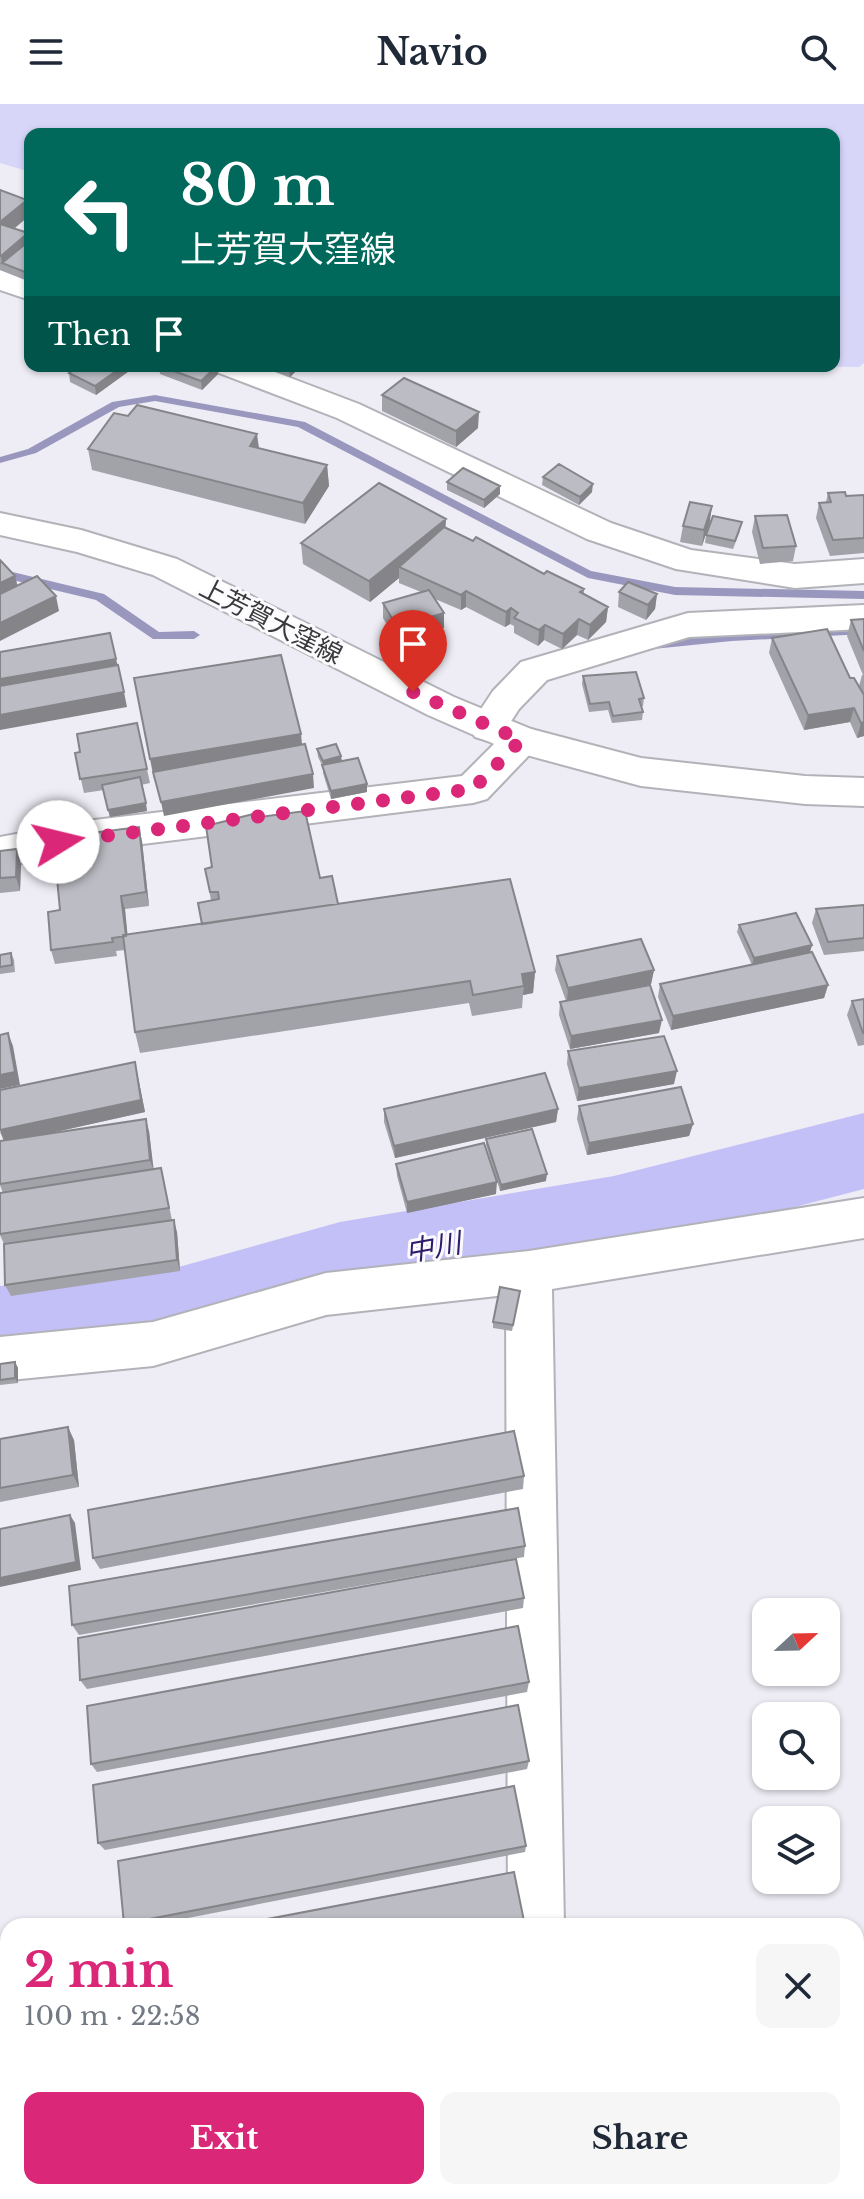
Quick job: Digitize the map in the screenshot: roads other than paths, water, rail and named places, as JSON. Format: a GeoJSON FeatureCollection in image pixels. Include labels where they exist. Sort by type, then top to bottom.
{"type":"FeatureCollection","features":[{"type":"Feature","properties":{"kind":"street"},"geometry":{"type":"LineString","coordinates":[[0,279],[24,289]]}},
{"type":"Feature","properties":{"kind":"street"},"geometry":{"type":"LineString","coordinates":[[246,372],[348,411],[599,531],[688,561],[795,576],[864,571]]}},
{"type":"Feature","properties":{"kind":"street","name":"上芳賀大窪線"},"geometry":{"type":"LineString","coordinates":[[0,524],[81,541],[165,567],[505,733],[641,772],[864,792]]}},
{"type":"Feature","properties":{"kind":"street"},"geometry":{"type":"LineString","coordinates":[[0,852],[86,836],[473,789],[505,733],[506,700],[534,671],[688,625],[864,617]]}},
{"type":"Feature","properties":{"kind":"street"},"geometry":{"type":"LineString","coordinates":[[0,1359],[153,1344],[326,1294],[529,1272],[864,1218]]}},
{"type":"Feature","properties":{"kind":"street"},"geometry":{"type":"LineString","coordinates":[[529,1272],[536,1918]]}},
{"type":"Feature","properties":{"kind":"waterway"},"geometry":{"type":"LineString","coordinates":[[0,460],[32,451],[116,404],[155,398],[301,424],[588,574],[675,591],[864,595]]}},
{"type":"Feature","properties":{"kind":"waterway"},"geometry":{"type":"LineString","coordinates":[[0,573],[100,597],[157,636],[194,635]]}},
{"type":"Feature","properties":{"kind":"waterway"},"geometry":{"type":"LineString","coordinates":[[653,645],[864,630]]}},
{"type":"Feature","properties":{"kind":"waterway","name":"中川"},"geometry":{"type":"LineString","coordinates":[[0,1329],[168,1312],[340,1263],[614,1215],[864,1151]]}}]}
